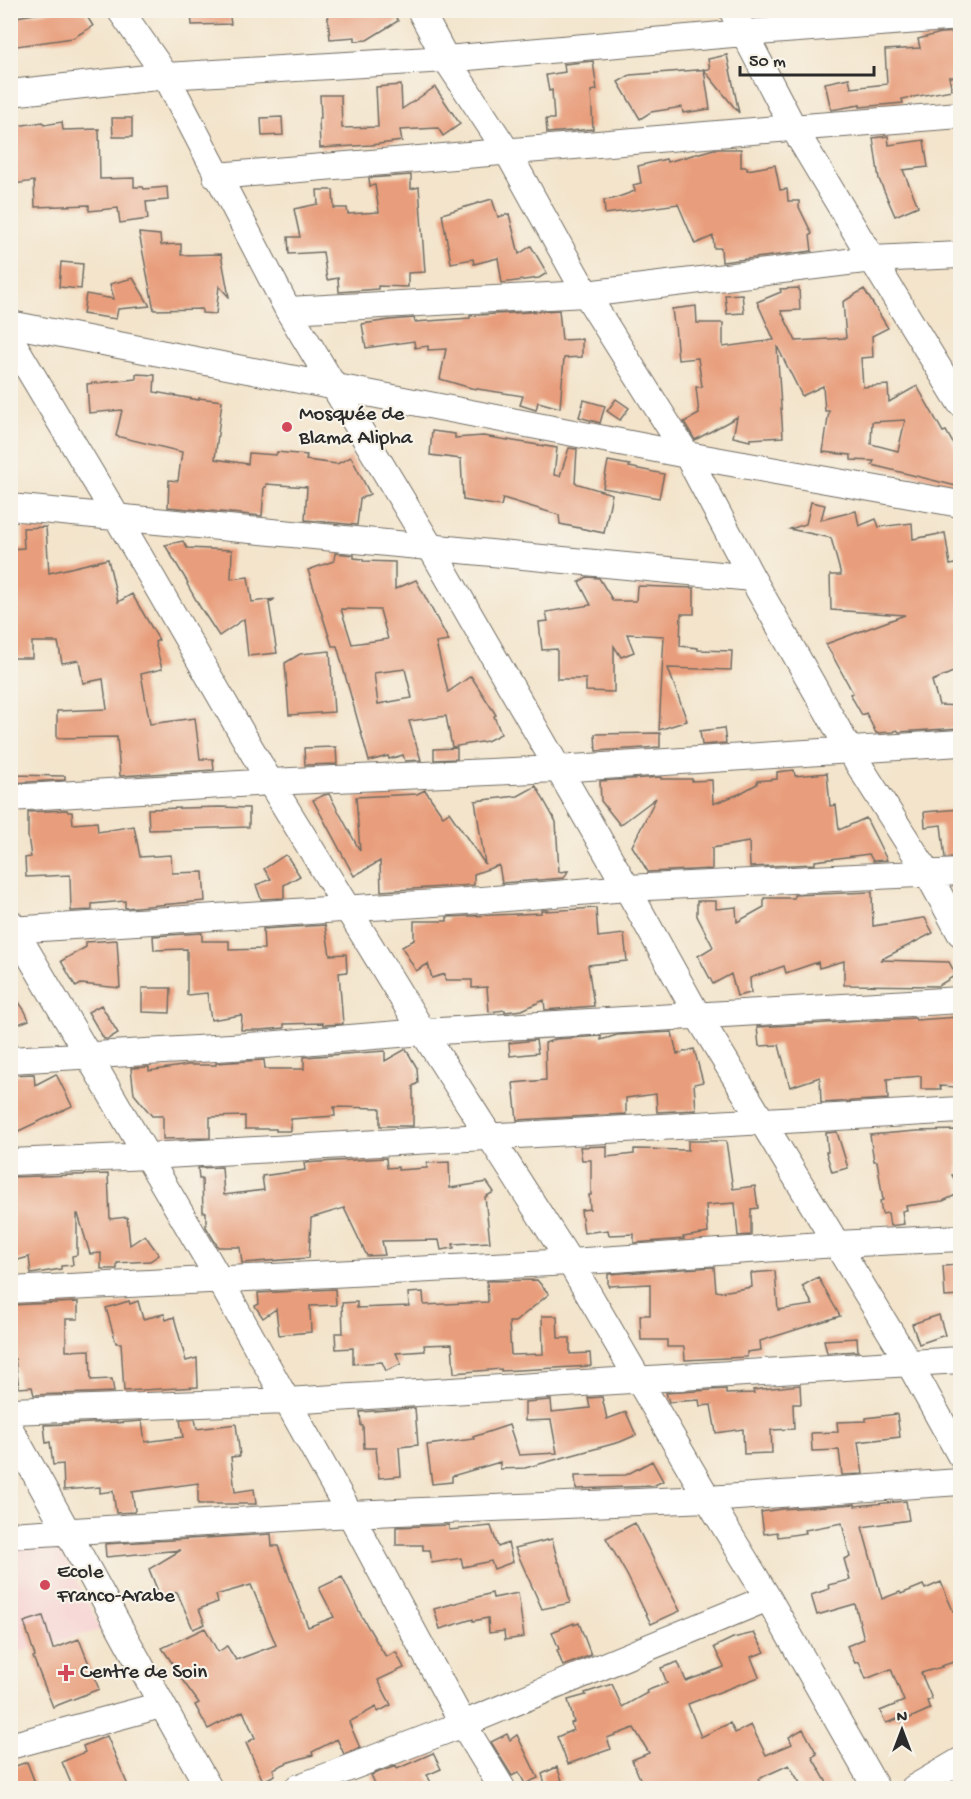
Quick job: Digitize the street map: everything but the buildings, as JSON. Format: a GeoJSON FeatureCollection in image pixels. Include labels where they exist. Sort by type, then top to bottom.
{"type":"FeatureCollection","features":[{"type":"Feature","properties":{"kind":"street"},"geometry":{"type":"LineString","coordinates":[[120,10],[166,76],[216,176],[288,310],[431,548],[698,1016],[909,1363],[960,1455]]}},
{"type":"Feature","properties":{"kind":"street"},"geometry":{"type":"LineString","coordinates":[[420,10],[446,58],[508,153],[586,294],[687,455],[752,578],[850,751],[928,874],[960,933]]}},
{"type":"Feature","properties":{"kind":"street"},"geometry":{"type":"LineString","coordinates":[[10,93],[166,76],[446,58],[738,22],[960,17]]}},
{"type":"Feature","properties":{"kind":"street"},"geometry":{"type":"LineString","coordinates":[[738,22],[793,127],[960,403]]}},
{"type":"Feature","properties":{"kind":"street"},"geometry":{"type":"LineString","coordinates":[[216,176],[960,115]]}},
{"type":"Feature","properties":{"kind":"street"},"geometry":{"type":"LineString","coordinates":[[288,310],[586,294],[872,260],[960,255]]}},
{"type":"Feature","properties":{"kind":"street"},"geometry":{"type":"LineString","coordinates":[[10,324],[687,455],[960,504]]}},
{"type":"Feature","properties":{"kind":"street"},"geometry":{"type":"LineString","coordinates":[[10,338],[270,782],[423,1032],[570,1262],[768,1598],[876,1788]]}},
{"type":"Feature","properties":{"kind":"street"},"geometry":{"type":"LineString","coordinates":[[10,507],[752,578]]}},
{"type":"Feature","properties":{"kind":"street"},"geometry":{"type":"LineString","coordinates":[[10,798],[270,782],[557,769],[960,743]]}},
{"type":"Feature","properties":{"kind":"street"},"geometry":{"type":"LineString","coordinates":[[502,1788],[463,1724],[350,1514],[149,1156],[12,928],[551,895],[627,888],[960,872]]}},
{"type":"Feature","properties":{"kind":"street"},"geometry":{"type":"LineString","coordinates":[[10,1060],[960,999]]}},
{"type":"Feature","properties":{"kind":"street"},"geometry":{"type":"LineString","coordinates":[[10,1162],[960,1110]]}},
{"type":"Feature","properties":{"kind":"street"},"geometry":{"type":"LineString","coordinates":[[10,1290],[570,1262],[960,1238]]}},
{"type":"Feature","properties":{"kind":"street"},"geometry":{"type":"LineString","coordinates":[[10,1411],[286,1401],[960,1360]]}},
{"type":"Feature","properties":{"kind":"street"},"geometry":{"type":"LineString","coordinates":[[10,1429],[209,1788]]}},
{"type":"Feature","properties":{"kind":"street"},"geometry":{"type":"LineString","coordinates":[[10,1535],[350,1514],[708,1499],[960,1482]]}},
{"type":"Feature","properties":{"kind":"street"},"geometry":{"type":"LineString","coordinates":[[297,1788],[463,1724],[768,1598]]}},
{"type":"Feature","properties":{"kind":"street"},"geometry":{"type":"LineString","coordinates":[[10,1746],[161,1705]]}},
{"type":"Feature","properties":{"kind":"street"},"geometry":{"type":"LineString","coordinates":[[914,1788],[960,1761]]}},
{"type":"Feature","properties":{"kind":"shaded area","name":"Ecole Franco-Arabe"},"geometry":{"type":"Polygon","coordinates":[[[55,1537],[101,1630],[11,1654],[11,1541],[55,1537]]]}},
{"type":"Feature","properties":{"kind":"place","name":"Mosquée de Blama Alipha"},"geometry":{"type":"Point","coordinates":[287,427]}},
{"type":"Feature","properties":{"kind":"place","name":"Ecole Franco-Arabe"},"geometry":{"type":"Point","coordinates":[45,1585]}},
{"type":"Feature","properties":{"kind":"place","name":"Centre de Soin"},"geometry":{"type":"Point","coordinates":[66,1673]}}]}
